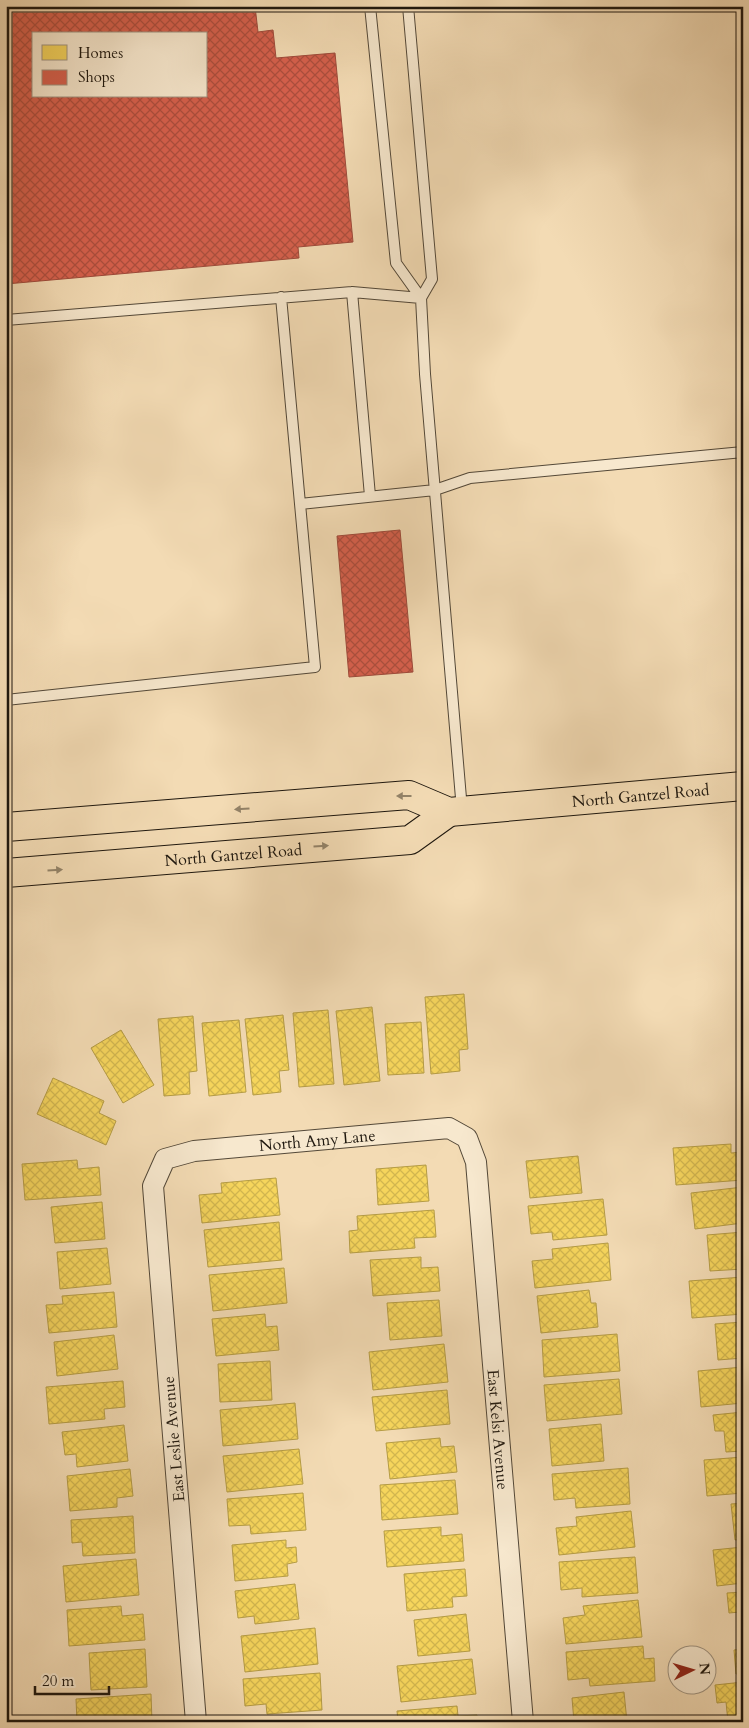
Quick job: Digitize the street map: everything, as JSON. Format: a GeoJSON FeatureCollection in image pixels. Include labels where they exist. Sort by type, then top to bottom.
{"type":"FeatureCollection","features":[{"type":"Feature","properties":{"kind":"main road","name":"North Gantzel Road"},"geometry":{"type":"LineString","coordinates":[[6,827],[409,795],[455,811],[743,786]]}},
{"type":"Feature","properties":{"kind":"main road","name":"North Gantzel Road"},"geometry":{"type":"LineString","coordinates":[[6,873],[410,840],[455,811]]}},
{"type":"Feature","properties":{"kind":"street","name":"North Amy Lane"},"geometry":{"type":"LineString","coordinates":[[166,1159],[194,1151],[449,1128],[467,1138]]}},
{"type":"Feature","properties":{"kind":"street","name":"East Kelsi Avenue"},"geometry":{"type":"LineString","coordinates":[[467,1138],[476,1162],[523,1722]]}},
{"type":"Feature","properties":{"kind":"street","name":"East Leslie Avenue"},"geometry":{"type":"LineString","coordinates":[[166,1159],[153,1186],[196,1722]]}},
{"type":"Feature","properties":{"kind":"lane"},"geometry":{"type":"LineString","coordinates":[[370,6],[396,264],[421,298]]}},
{"type":"Feature","properties":{"kind":"lane"},"geometry":{"type":"LineString","coordinates":[[408,6],[432,278],[421,298],[455,811]]}},
{"type":"Feature","properties":{"kind":"lane"},"geometry":{"type":"LineString","coordinates":[[6,320],[352,292],[421,298]]}},
{"type":"Feature","properties":{"kind":"lane"},"geometry":{"type":"LineString","coordinates":[[352,292],[370,496]]}},
{"type":"Feature","properties":{"kind":"lane"},"geometry":{"type":"LineString","coordinates":[[6,700],[315,667],[282,297]]}},
{"type":"Feature","properties":{"kind":"lane"},"geometry":{"type":"LineString","coordinates":[[300,504],[435,490],[470,478],[743,452]]}},
{"type":"Feature","properties":{"kind":"building: Homes"},"geometry":{"type":"Polygon","coordinates":[[[464,994],[468,1049],[459,1050],[460,1071],[431,1074],[425,997],[464,994]]]}},
{"type":"Feature","properties":{"kind":"building: Homes"},"geometry":{"type":"Polygon","coordinates":[[[372,1007],[380,1081],[344,1085],[336,1011],[372,1007]]]}},
{"type":"Feature","properties":{"kind":"building: Homes"},"geometry":{"type":"Polygon","coordinates":[[[328,1010],[334,1084],[299,1087],[293,1013],[328,1010]]]}},
{"type":"Feature","properties":{"kind":"building: Homes"},"geometry":{"type":"Polygon","coordinates":[[[283,1015],[289,1070],[279,1071],[281,1092],[253,1095],[245,1019],[283,1015]]]}},
{"type":"Feature","properties":{"kind":"building: Homes"},"geometry":{"type":"Polygon","coordinates":[[[193,1016],[197,1071],[189,1072],[190,1094],[164,1096],[158,1019],[193,1016]]]}},
{"type":"Feature","properties":{"kind":"building: Homes"},"geometry":{"type":"Polygon","coordinates":[[[239,1020],[246,1092],[209,1096],[202,1023],[239,1020]]]}},
{"type":"Feature","properties":{"kind":"building: Homes"},"geometry":{"type":"Polygon","coordinates":[[[421,1022],[424,1073],[388,1075],[385,1024],[421,1022]]]}},
{"type":"Feature","properties":{"kind":"building: Homes"},"geometry":{"type":"Polygon","coordinates":[[[121,1030],[154,1085],[123,1103],[91,1048],[121,1030]]]}},
{"type":"Feature","properties":{"kind":"building: Homes"},"geometry":{"type":"Polygon","coordinates":[[[53,1078],[104,1101],[99,1113],[116,1121],[106,1145],[37,1114],[53,1078]]]}},
{"type":"Feature","properties":{"kind":"building: Homes"},"geometry":{"type":"Polygon","coordinates":[[[731,1144],[731,1153],[743,1152],[743,1180],[676,1185],[673,1148],[731,1144]]]}},
{"type":"Feature","properties":{"kind":"building: Homes"},"geometry":{"type":"Polygon","coordinates":[[[578,1156],[582,1193],[530,1198],[526,1161],[578,1156]]]}},
{"type":"Feature","properties":{"kind":"building: Homes"},"geometry":{"type":"Polygon","coordinates":[[[77,1160],[78,1169],[99,1167],[101,1195],[25,1200],[22,1164],[77,1160]]]}},
{"type":"Feature","properties":{"kind":"building: Homes"},"geometry":{"type":"Polygon","coordinates":[[[426,1165],[429,1201],[378,1205],[376,1169],[426,1165]]]}},
{"type":"Feature","properties":{"kind":"building: Homes"},"geometry":{"type":"Polygon","coordinates":[[[276,1178],[280,1215],[202,1223],[199,1195],[222,1193],[221,1183],[276,1178]]]}},
{"type":"Feature","properties":{"kind":"building: Homes"},"geometry":{"type":"Polygon","coordinates":[[[743,1187],[743,1223],[695,1229],[691,1193],[743,1187]]]}},
{"type":"Feature","properties":{"kind":"building: Homes"},"geometry":{"type":"Polygon","coordinates":[[[603,1199],[607,1235],[553,1240],[552,1232],[531,1234],[528,1206],[603,1199]]]}},
{"type":"Feature","properties":{"kind":"building: Homes"},"geometry":{"type":"Polygon","coordinates":[[[102,1202],[105,1239],[55,1243],[51,1207],[102,1202]]]}},
{"type":"Feature","properties":{"kind":"building: Homes"},"geometry":{"type":"Polygon","coordinates":[[[434,1210],[436,1237],[414,1238],[415,1248],[350,1253],[349,1231],[358,1230],[357,1216],[434,1210]]]}},
{"type":"Feature","properties":{"kind":"building: Homes"},"geometry":{"type":"Polygon","coordinates":[[[279,1222],[282,1260],[208,1267],[204,1230],[279,1222]]]}},
{"type":"Feature","properties":{"kind":"building: Homes"},"geometry":{"type":"Polygon","coordinates":[[[743,1232],[743,1269],[710,1271],[707,1235],[743,1232]]]}},
{"type":"Feature","properties":{"kind":"building: Homes"},"geometry":{"type":"Polygon","coordinates":[[[608,1243],[611,1280],[535,1288],[532,1261],[553,1259],[552,1249],[608,1243]]]}},
{"type":"Feature","properties":{"kind":"building: Homes"},"geometry":{"type":"Polygon","coordinates":[[[107,1248],[111,1284],[60,1289],[57,1252],[107,1248]]]}},
{"type":"Feature","properties":{"kind":"building: Homes"},"geometry":{"type":"Polygon","coordinates":[[[421,1257],[421,1268],[438,1267],[440,1291],[373,1296],[370,1260],[421,1257]]]}},
{"type":"Feature","properties":{"kind":"building: Homes"},"geometry":{"type":"Polygon","coordinates":[[[284,1268],[287,1303],[213,1311],[209,1275],[284,1268]]]}},
{"type":"Feature","properties":{"kind":"building: Homes"},"geometry":{"type":"Polygon","coordinates":[[[743,1277],[743,1314],[692,1318],[689,1281],[743,1277]]]}},
{"type":"Feature","properties":{"kind":"building: Homes"},"geometry":{"type":"Polygon","coordinates":[[[589,1290],[591,1303],[596,1303],[598,1327],[541,1333],[537,1296],[589,1290]]]}},
{"type":"Feature","properties":{"kind":"building: Homes"},"geometry":{"type":"Polygon","coordinates":[[[114,1292],[117,1327],[49,1333],[46,1305],[63,1304],[62,1296],[114,1292]]]}},
{"type":"Feature","properties":{"kind":"building: Homes"},"geometry":{"type":"Polygon","coordinates":[[[439,1300],[442,1336],[390,1340],[387,1303],[439,1300]]]}},
{"type":"Feature","properties":{"kind":"building: Homes"},"geometry":{"type":"Polygon","coordinates":[[[265,1314],[266,1327],[277,1326],[279,1350],[216,1356],[212,1319],[265,1314]]]}},
{"type":"Feature","properties":{"kind":"building: Homes"},"geometry":{"type":"Polygon","coordinates":[[[743,1322],[743,1358],[718,1360],[715,1324],[743,1322]]]}},
{"type":"Feature","properties":{"kind":"building: Homes"},"geometry":{"type":"Polygon","coordinates":[[[617,1334],[620,1371],[544,1377],[542,1340],[617,1334]]]}},
{"type":"Feature","properties":{"kind":"building: Homes"},"geometry":{"type":"Polygon","coordinates":[[[114,1335],[118,1369],[57,1376],[54,1342],[114,1335]]]}},
{"type":"Feature","properties":{"kind":"building: Homes"},"geometry":{"type":"Polygon","coordinates":[[[444,1344],[448,1382],[373,1390],[369,1352],[444,1344]]]}},
{"type":"Feature","properties":{"kind":"building: Homes"},"geometry":{"type":"Polygon","coordinates":[[[270,1361],[272,1400],[220,1402],[218,1364],[270,1361]]]}},
{"type":"Feature","properties":{"kind":"building: Homes"},"geometry":{"type":"Polygon","coordinates":[[[743,1367],[743,1403],[701,1407],[698,1371],[743,1367]]]}},
{"type":"Feature","properties":{"kind":"building: Homes"},"geometry":{"type":"Polygon","coordinates":[[[619,1379],[622,1414],[547,1421],[544,1385],[619,1379]]]}},
{"type":"Feature","properties":{"kind":"building: Homes"},"geometry":{"type":"Polygon","coordinates":[[[123,1381],[125,1407],[104,1409],[105,1419],[49,1424],[46,1387],[123,1381]]]}},
{"type":"Feature","properties":{"kind":"building: Homes"},"geometry":{"type":"Polygon","coordinates":[[[447,1390],[450,1424],[376,1431],[372,1397],[447,1390]]]}},
{"type":"Feature","properties":{"kind":"building: Homes"},"geometry":{"type":"Polygon","coordinates":[[[295,1403],[298,1439],[223,1446],[220,1410],[295,1403]]]}},
{"type":"Feature","properties":{"kind":"building: Homes"},"geometry":{"type":"Polygon","coordinates":[[[743,1412],[743,1451],[726,1452],[724,1431],[715,1431],[713,1415],[743,1412]]]}},
{"type":"Feature","properties":{"kind":"building: Homes"},"geometry":{"type":"Polygon","coordinates":[[[601,1424],[604,1461],[552,1466],[549,1429],[601,1424]]]}},
{"type":"Feature","properties":{"kind":"building: Homes"},"geometry":{"type":"Polygon","coordinates":[[[124,1425],[128,1461],[77,1467],[76,1454],[65,1455],[62,1432],[124,1425]]]}},
{"type":"Feature","properties":{"kind":"building: Homes"},"geometry":{"type":"Polygon","coordinates":[[[440,1438],[441,1447],[454,1446],[457,1472],[390,1479],[386,1443],[440,1438]]]}},
{"type":"Feature","properties":{"kind":"building: Homes"},"geometry":{"type":"Polygon","coordinates":[[[299,1449],[303,1484],[227,1492],[223,1456],[299,1449]]]}},
{"type":"Feature","properties":{"kind":"building: Homes"},"geometry":{"type":"Polygon","coordinates":[[[743,1457],[743,1493],[707,1496],[704,1460],[743,1457]]]}},
{"type":"Feature","properties":{"kind":"building: Homes"},"geometry":{"type":"Polygon","coordinates":[[[628,1468],[630,1504],[576,1508],[575,1498],[554,1500],[552,1474],[628,1468]]]}},
{"type":"Feature","properties":{"kind":"building: Homes"},"geometry":{"type":"Polygon","coordinates":[[[130,1469],[133,1496],[117,1498],[117,1507],[70,1511],[67,1476],[130,1469]]]}},
{"type":"Feature","properties":{"kind":"building: Homes"},"geometry":{"type":"Polygon","coordinates":[[[455,1480],[458,1514],[382,1520],[380,1485],[455,1480]]]}},
{"type":"Feature","properties":{"kind":"building: Homes"},"geometry":{"type":"Polygon","coordinates":[[[303,1493],[306,1530],[251,1534],[250,1525],[229,1526],[227,1499],[303,1493]]]}},
{"type":"Feature","properties":{"kind":"building: Homes"},"geometry":{"type":"Polygon","coordinates":[[[743,1503],[743,1539],[735,1540],[731,1504],[743,1503]]]}},
{"type":"Feature","properties":{"kind":"building: Homes"},"geometry":{"type":"Polygon","coordinates":[[[631,1511],[635,1547],[559,1555],[556,1528],[577,1526],[576,1517],[631,1511]]]}},
{"type":"Feature","properties":{"kind":"building: Homes"},"geometry":{"type":"Polygon","coordinates":[[[133,1516],[135,1553],[83,1556],[82,1542],[72,1543],[71,1520],[133,1516]]]}},
{"type":"Feature","properties":{"kind":"building: Homes"},"geometry":{"type":"Polygon","coordinates":[[[441,1527],[441,1536],[462,1534],[464,1561],[387,1567],[384,1531],[441,1527]]]}},
{"type":"Feature","properties":{"kind":"building: Homes"},"geometry":{"type":"Polygon","coordinates":[[[286,1540],[286,1548],[296,1547],[297,1562],[287,1564],[288,1576],[235,1581],[232,1545],[286,1540]]]}},
{"type":"Feature","properties":{"kind":"building: Homes"},"geometry":{"type":"Polygon","coordinates":[[[743,1547],[743,1583],[717,1586],[713,1550],[743,1547]]]}},
{"type":"Feature","properties":{"kind":"building: Homes"},"geometry":{"type":"Polygon","coordinates":[[[635,1557],[638,1593],[582,1597],[582,1588],[561,1590],[559,1562],[635,1557]]]}},
{"type":"Feature","properties":{"kind":"building: Homes"},"geometry":{"type":"Polygon","coordinates":[[[136,1559],[139,1595],[66,1602],[63,1566],[136,1559]]]}},
{"type":"Feature","properties":{"kind":"building: Homes"},"geometry":{"type":"Polygon","coordinates":[[[465,1569],[467,1596],[452,1597],[453,1607],[407,1611],[404,1574],[465,1569]]]}},
{"type":"Feature","properties":{"kind":"building: Homes"},"geometry":{"type":"Polygon","coordinates":[[[295,1584],[299,1619],[255,1624],[254,1616],[238,1618],[235,1591],[295,1584]]]}},
{"type":"Feature","properties":{"kind":"building: Homes"},"geometry":{"type":"Polygon","coordinates":[[[743,1592],[743,1628],[741,1628],[740,1612],[729,1613],[727,1593],[743,1592]]]}},
{"type":"Feature","properties":{"kind":"building: Homes"},"geometry":{"type":"Polygon","coordinates":[[[638,1600],[642,1637],[566,1644],[563,1618],[585,1615],[583,1606],[638,1600]]]}},
{"type":"Feature","properties":{"kind":"building: Homes"},"geometry":{"type":"Polygon","coordinates":[[[121,1606],[122,1616],[143,1614],[145,1640],[69,1646],[67,1610],[121,1606]]]}},
{"type":"Feature","properties":{"kind":"building: Homes"},"geometry":{"type":"Polygon","coordinates":[[[466,1614],[470,1651],[418,1656],[414,1620],[466,1614]]]}},
{"type":"Feature","properties":{"kind":"building: Homes"},"geometry":{"type":"Polygon","coordinates":[[[315,1628],[318,1664],[245,1672],[241,1636],[315,1628]]]}},
{"type":"Feature","properties":{"kind":"building: Homes"},"geometry":{"type":"Polygon","coordinates":[[[643,1646],[644,1659],[654,1658],[655,1681],[590,1686],[589,1678],[568,1680],[566,1652],[643,1646]]]}},
{"type":"Feature","properties":{"kind":"building: Homes"},"geometry":{"type":"Polygon","coordinates":[[[145,1649],[147,1687],[91,1690],[89,1653],[145,1649]]]}},
{"type":"Feature","properties":{"kind":"building: Homes"},"geometry":{"type":"Polygon","coordinates":[[[743,1649],[743,1673],[736,1674],[734,1650],[743,1649]]]}},
{"type":"Feature","properties":{"kind":"building: Homes"},"geometry":{"type":"Polygon","coordinates":[[[472,1659],[476,1694],[401,1702],[397,1666],[472,1659]]]}},
{"type":"Feature","properties":{"kind":"building: Homes"},"geometry":{"type":"Polygon","coordinates":[[[320,1673],[322,1710],[267,1714],[266,1704],[245,1706],[243,1679],[320,1673]]]}},
{"type":"Feature","properties":{"kind":"building: Homes"},"geometry":{"type":"Polygon","coordinates":[[[743,1682],[743,1720],[728,1722],[726,1702],[717,1703],[716,1685],[743,1682]]]}},
{"type":"Feature","properties":{"kind":"building: Homes"},"geometry":{"type":"Polygon","coordinates":[[[624,1692],[627,1722],[574,1722],[572,1698],[624,1692]]]}},
{"type":"Feature","properties":{"kind":"building: Homes"},"geometry":{"type":"Polygon","coordinates":[[[151,1694],[152,1722],[77,1722],[76,1699],[151,1694]]]}},
{"type":"Feature","properties":{"kind":"building: Homes"},"geometry":{"type":"Polygon","coordinates":[[[457,1706],[458,1716],[477,1715],[477,1722],[398,1722],[397,1711],[457,1706]]]}},
{"type":"Feature","properties":{"kind":"building: Shops"},"geometry":{"type":"Polygon","coordinates":[[[6,6],[255,6],[258,32],[273,30],[276,58],[335,53],[353,242],[298,247],[299,258],[6,284],[6,6]]]}},
{"type":"Feature","properties":{"kind":"building: Shops"},"geometry":{"type":"Polygon","coordinates":[[[400,530],[413,672],[349,677],[337,536],[400,530]]]}}]}
